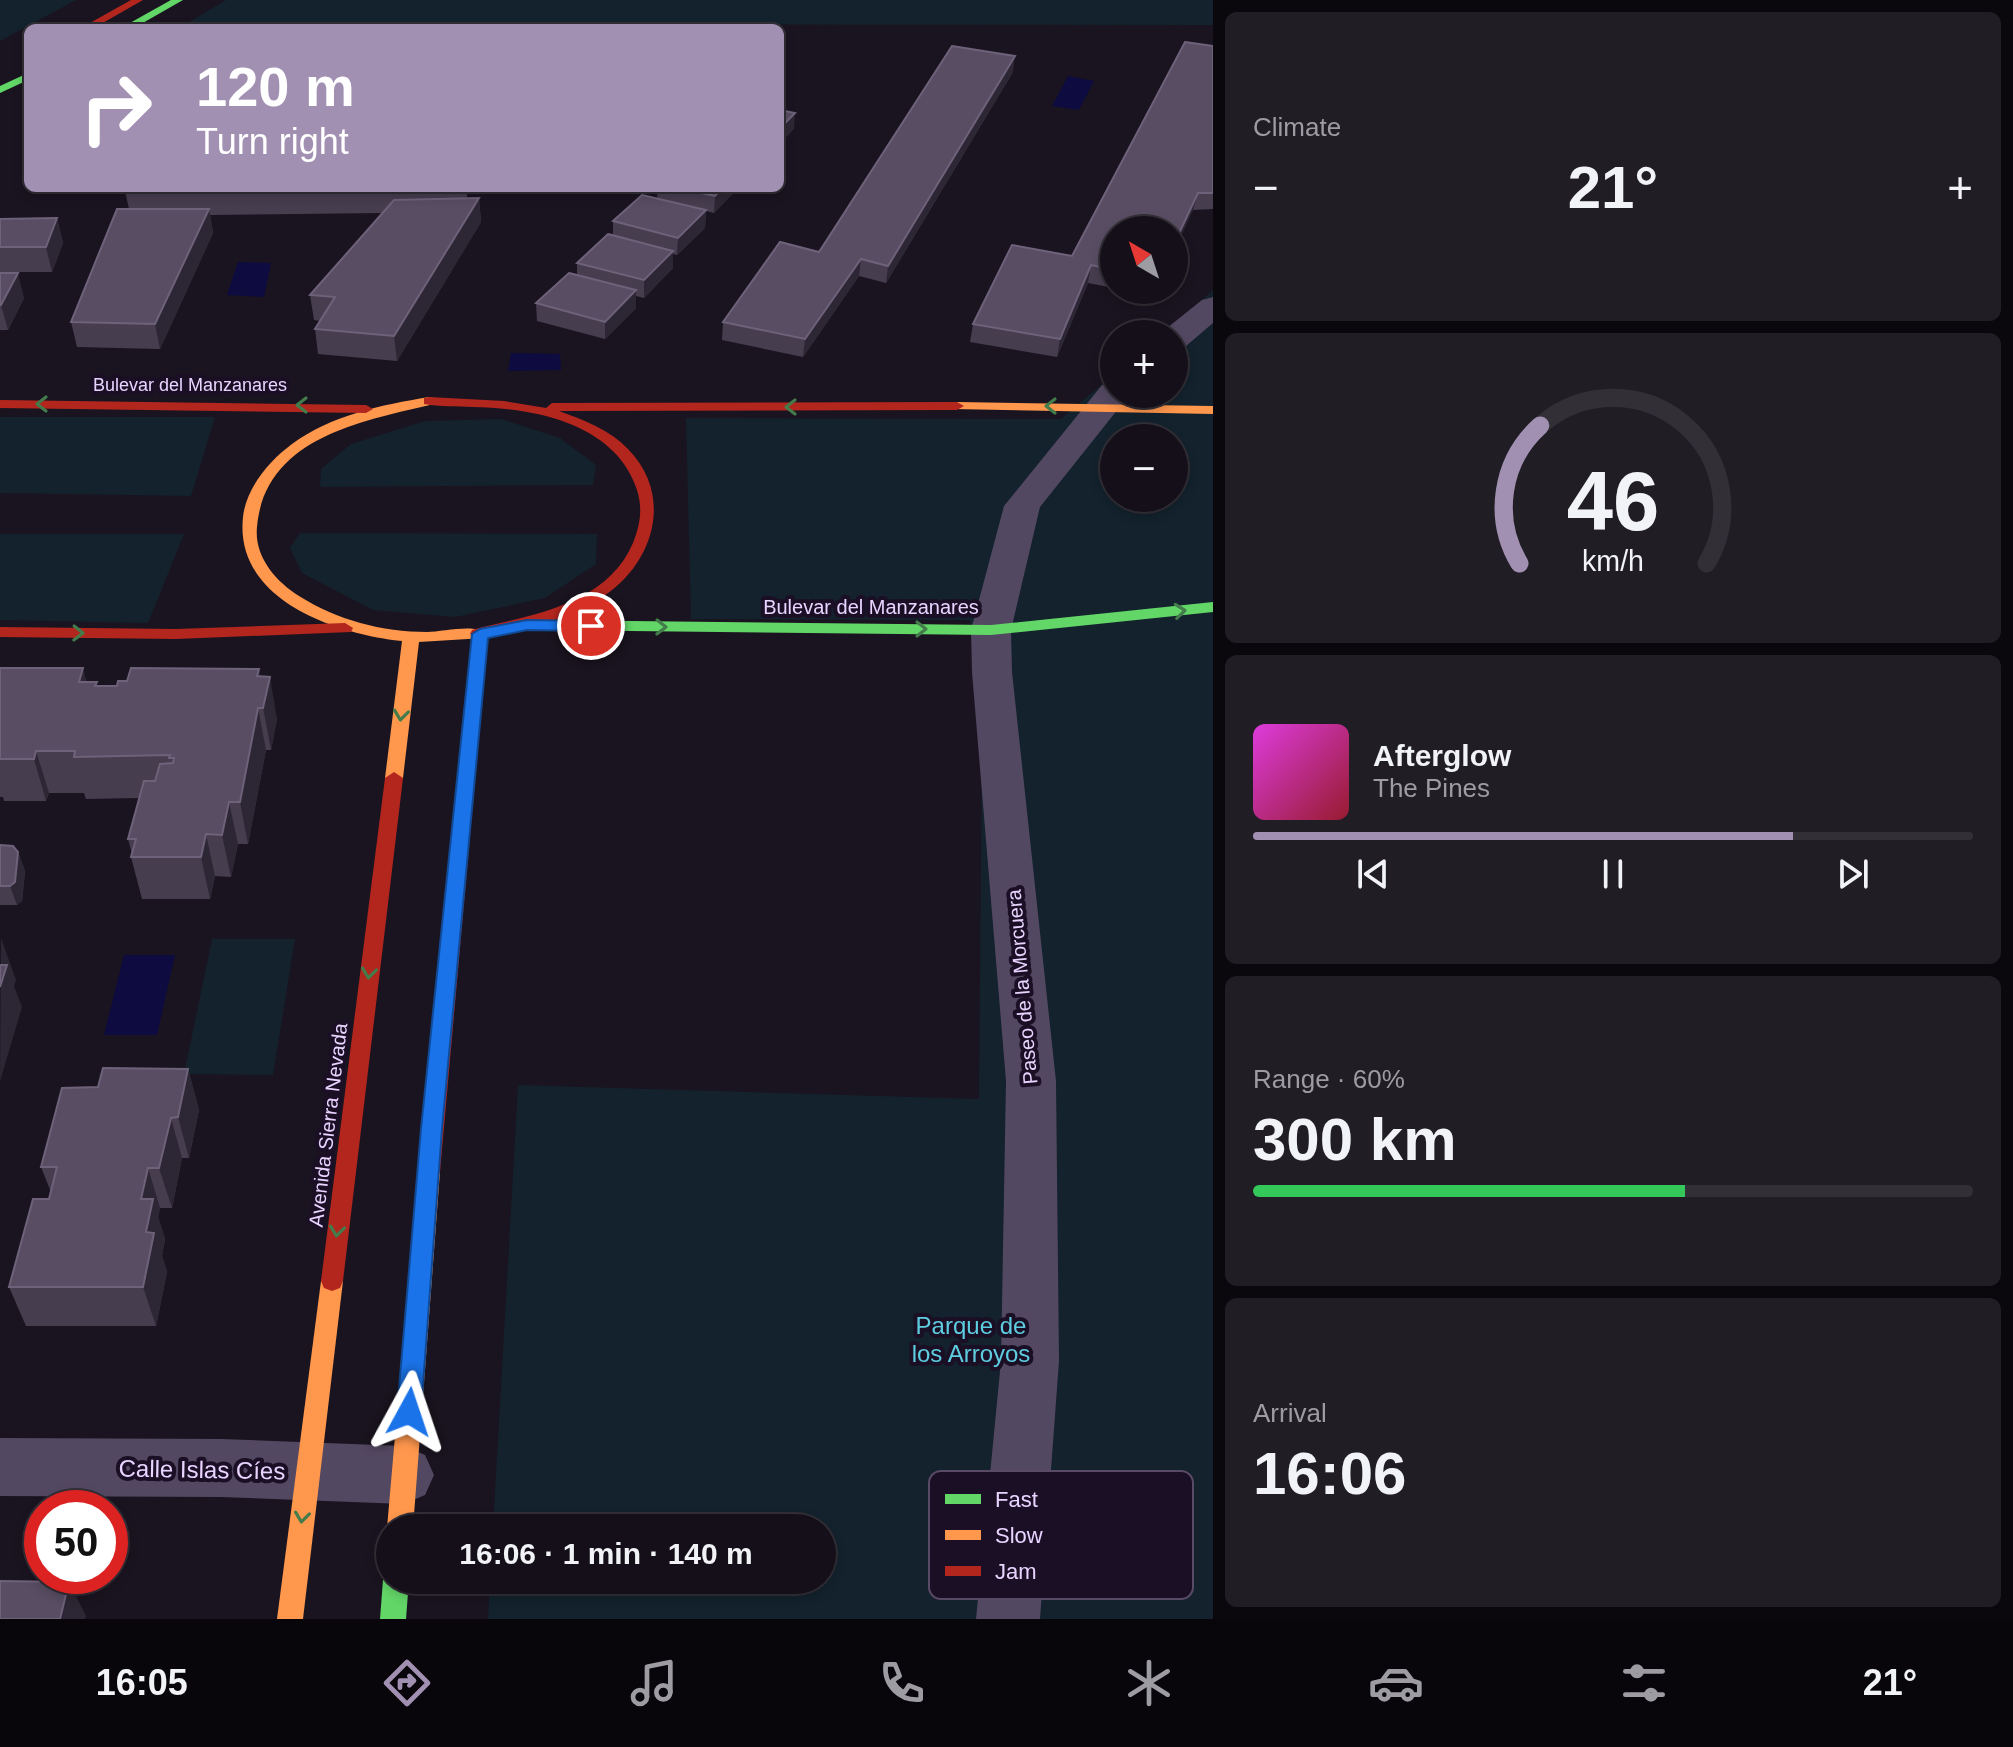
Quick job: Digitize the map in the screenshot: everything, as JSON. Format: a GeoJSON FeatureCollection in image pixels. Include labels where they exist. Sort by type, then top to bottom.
{"type":"FeatureCollection","features":[{"type":"Feature","properties":{"kind":"main road"},"geometry":{"type":"LineString","coordinates":[[93,24],[138,0]]}},
{"type":"Feature","properties":{"kind":"main road"},"geometry":{"type":"LineString","coordinates":[[133,24],[178,0]]}},
{"type":"Feature","properties":{"kind":"main road"},"geometry":{"type":"LineString","coordinates":[[0,69],[24,58]]}},
{"type":"Feature","properties":{"kind":"main road"},"geometry":{"type":"LineString","coordinates":[[0,90],[24,78]]}},
{"type":"Feature","properties":{"kind":"main road"},"geometry":{"type":"LineString","coordinates":[[355,628],[313,612],[280,591],[258,565],[248,538],[249,509],[261,482],[283,457],[327,429],[380,410],[429,401],[480,401],[529,407],[1100,399]]}},
{"type":"Feature","properties":{"kind":"main road","name":"Bulevar del Manzanares"},"geometry":{"type":"LineString","coordinates":[[0,404],[322,406],[380,410]]}},
{"type":"Feature","properties":{"kind":"main road"},"geometry":{"type":"LineString","coordinates":[[0,632],[176,634],[355,628],[411,637],[480,634],[527,625],[580,604],[620,575],[643,541],[649,506],[639,473],[614,445],[576,422],[529,407]]}},
{"type":"Feature","properties":{"kind":"main road"},"geometry":{"type":"LineString","coordinates":[[1188,407],[1213,410]]}},
{"type":"Feature","properties":{"kind":"main road","name":"Bulevar del Manzanares"},"geometry":{"type":"LineString","coordinates":[[527,625],[991,630],[1211,607]]}},
{"type":"Feature","properties":{"kind":"main road"},"geometry":{"type":"LineString","coordinates":[[402,1502],[432,1129],[480,634]]}},
{"type":"Feature","properties":{"kind":"main road","name":"Avenida Sierra Nevada"},"geometry":{"type":"LineString","coordinates":[[290,1619],[411,637]]}},
{"type":"Feature","properties":{"kind":"main road"},"geometry":{"type":"LineString","coordinates":[[393,1619],[395,1594]]}},
{"type":"Feature","properties":{"kind":"street"},"geometry":{"type":"LineString","coordinates":[[1188,328],[1213,307]]}},
{"type":"Feature","properties":{"kind":"street","name":"Paseo de la Morcuera"},"geometry":{"type":"LineString","coordinates":[[1021,1471],[1030,1361],[1031,1081],[992,672],[991,630],[1022,506],[1100,408]]}},
{"type":"Feature","properties":{"kind":"street","name":"Calle Islas Cíes"},"geometry":{"type":"LineString","coordinates":[[0,1467],[308,1472],[402,1502]]}},
{"type":"Feature","properties":{"kind":"street","name":"Paseo de la Morcuera"},"geometry":{"type":"LineString","coordinates":[[1008,1619],[1010,1599]]}},
{"type":"Feature","properties":{"kind":"green space"},"geometry":{"type":"Polygon","coordinates":[[[0,0],[76,0],[32,24],[24,24],[24,28],[0,41],[0,0]]]}},
{"type":"Feature","properties":{"kind":"green space"},"geometry":{"type":"Polygon","coordinates":[[[226,0],[1213,0],[1213,25],[186,24],[226,0]]]}},
{"type":"Feature","properties":{"kind":"green space","name":"Parque de los Arroyos"},"geometry":{"type":"Polygon","coordinates":[[[1213,290],[1213,1619],[488,1619],[489,1594],[836,1594],[836,1514],[494,1514],[518,1085],[979,1099],[982,732],[970,620],[691,619],[686,418],[1061,419],[1100,386],[1100,408],[1188,408],[1188,320],[1178,320],[1213,290]]]}},
{"type":"Feature","properties":{"kind":"green space"},"geometry":{"type":"Polygon","coordinates":[[[0,417],[215,417],[191,496],[0,493],[0,417]]]}},
{"type":"Feature","properties":{"kind":"green space"},"geometry":{"type":"Polygon","coordinates":[[[501,419],[560,438],[596,465],[593,485],[320,487],[321,469],[351,444],[425,421],[501,419]]]}},
{"type":"Feature","properties":{"kind":"green space"},"geometry":{"type":"Polygon","coordinates":[[[300,533],[597,534],[596,564],[545,598],[455,617],[373,610],[302,573],[290,548],[300,533]]]}},
{"type":"Feature","properties":{"kind":"green space"},"geometry":{"type":"Polygon","coordinates":[[[0,534],[184,534],[148,623],[0,620],[0,534]]]}},
{"type":"Feature","properties":{"kind":"green space"},"geometry":{"type":"Polygon","coordinates":[[[212,939],[295,939],[273,1075],[184,1074],[212,939]]]}},
{"type":"Feature","properties":{"kind":"shaded area"},"geometry":{"type":"Polygon","coordinates":[[[1068,76],[1094,81],[1079,110],[1052,106],[1068,76]]]}},
{"type":"Feature","properties":{"kind":"shaded area"},"geometry":{"type":"Polygon","coordinates":[[[238,262],[271,263],[264,297],[227,295],[238,262]]]}},
{"type":"Feature","properties":{"kind":"shaded area"},"geometry":{"type":"Polygon","coordinates":[[[511,353],[560,354],[561,370],[508,371],[511,353]]]}},
{"type":"Feature","properties":{"kind":"shaded area"},"geometry":{"type":"Polygon","coordinates":[[[124,955],[175,955],[157,1035],[104,1035],[124,955]]]}},
{"type":"Feature","properties":{"kind":"building"},"geometry":{"type":"Polygon","coordinates":[[[1185,42],[1213,46],[1213,193],[1198,193],[1187,216],[1100,216],[1100,267],[1091,265],[1060,339],[973,324],[1012,245],[1072,256],[1185,42]]]}},
{"type":"Feature","properties":{"kind":"building"},"geometry":{"type":"Polygon","coordinates":[[[952,46],[1015,56],[888,266],[861,259],[805,339],[723,322],[780,242],[819,252],[952,46]]]}},
{"type":"Feature","properties":{"kind":"building"},"geometry":{"type":"Polygon","coordinates":[[[784,111],[795,113],[784,124],[784,111]]]}},
{"type":"Feature","properties":{"kind":"building"},"geometry":{"type":"Polygon","coordinates":[[[696,192],[718,192],[715,196],[696,192]]]}},
{"type":"Feature","properties":{"kind":"building"},"geometry":{"type":"Polygon","coordinates":[[[642,195],[706,210],[678,238],[613,221],[642,195]]]}},
{"type":"Feature","properties":{"kind":"building"},"geometry":{"type":"Polygon","coordinates":[[[479,198],[394,336],[315,329],[335,297],[310,295],[394,200],[479,198]]]}},
{"type":"Feature","properties":{"kind":"building"},"geometry":{"type":"Polygon","coordinates":[[[117,209],[209,209],[155,324],[71,322],[117,209]]]}},
{"type":"Feature","properties":{"kind":"building"},"geometry":{"type":"Polygon","coordinates":[[[57,218],[46,247],[0,247],[0,219],[57,218]]]}},
{"type":"Feature","properties":{"kind":"building"},"geometry":{"type":"Polygon","coordinates":[[[608,234],[673,251],[644,280],[577,263],[608,234]]]}},
{"type":"Feature","properties":{"kind":"building"},"geometry":{"type":"Polygon","coordinates":[[[0,273],[18,273],[1,305],[0,305],[0,273]]]}},
{"type":"Feature","properties":{"kind":"building"},"geometry":{"type":"Polygon","coordinates":[[[569,273],[636,290],[605,322],[536,303],[569,273]]]}},
{"type":"Feature","properties":{"kind":"building"},"geometry":{"type":"Polygon","coordinates":[[[0,668],[83,668],[79,682],[97,682],[95,686],[117,686],[118,681],[127,681],[131,668],[259,669],[257,676],[270,677],[263,708],[258,708],[240,802],[229,802],[222,835],[206,834],[201,857],[131,857],[136,839],[128,839],[144,781],[155,781],[160,764],[173,763],[174,758],[169,758],[170,755],[74,757],[75,751],[36,751],[34,759],[0,759],[0,668]]]}},
{"type":"Feature","properties":{"kind":"building"},"geometry":{"type":"Polygon","coordinates":[[[0,845],[13,846],[18,852],[15,882],[10,886],[0,886],[0,845]]]}},
{"type":"Feature","properties":{"kind":"building"},"geometry":{"type":"Polygon","coordinates":[[[0,965],[7,965],[0,987],[0,965]]]}},
{"type":"Feature","properties":{"kind":"building"},"geometry":{"type":"Polygon","coordinates":[[[103,1068],[188,1069],[178,1117],[171,1118],[159,1168],[148,1168],[141,1199],[153,1199],[146,1232],[154,1233],[143,1287],[9,1287],[33,1199],[49,1199],[57,1167],[41,1167],[62,1088],[98,1087],[103,1068]]]}},
{"type":"Feature","properties":{"kind":"building"},"geometry":{"type":"Polygon","coordinates":[[[0,1581],[24,1581],[24,1594],[66,1594],[60,1619],[0,1619],[0,1581]]]}},
{"type":"Feature","properties":{"kind":"traffic: fast"},"geometry":{"type":"LineString","coordinates":[[133,24],[178,0]]}},
{"type":"Feature","properties":{"kind":"traffic: fast"},"geometry":{"type":"LineString","coordinates":[[0,90],[24,78]]}},
{"type":"Feature","properties":{"kind":"traffic: fast"},"geometry":{"type":"LineString","coordinates":[[541,625],[991,630],[1213,607]]}},
{"type":"Feature","properties":{"kind":"traffic: fast"},"geometry":{"type":"LineString","coordinates":[[464,802],[480,634]]}},
{"type":"Feature","properties":{"kind":"traffic: fast"},"geometry":{"type":"LineString","coordinates":[[393,1619],[395,1594]]}},
{"type":"Feature","properties":{"kind":"traffic: slow"},"geometry":{"type":"LineString","coordinates":[[429,401],[358,417],[331,427],[296,448],[261,485],[251,509],[248,536],[255,560],[270,581],[316,612],[368,631],[392,635],[435,638],[478,634]]}},
{"type":"Feature","properties":{"kind":"traffic: slow"},"geometry":{"type":"LineString","coordinates":[[957,406],[1213,410]]}},
{"type":"Feature","properties":{"kind":"traffic: slow"},"geometry":{"type":"LineString","coordinates":[[394,778],[411,637]]}},
{"type":"Feature","properties":{"kind":"traffic: slow"},"geometry":{"type":"LineString","coordinates":[[401,1514],[429,1172]]}},
{"type":"Feature","properties":{"kind":"traffic: slow"},"geometry":{"type":"LineString","coordinates":[[290,1619],[332,1281]]}},
{"type":"Feature","properties":{"kind":"traffic: jam"},"geometry":{"type":"LineString","coordinates":[[93,24],[138,0]]}},
{"type":"Feature","properties":{"kind":"traffic: jam"},"geometry":{"type":"LineString","coordinates":[[429,401],[530,408],[579,423],[601,434],[625,454],[639,477],[647,501],[645,532],[635,555],[620,575],[600,591],[577,605],[527,624],[478,634]]}},
{"type":"Feature","properties":{"kind":"traffic: jam"},"geometry":{"type":"LineString","coordinates":[[0,404],[366,409]]}},
{"type":"Feature","properties":{"kind":"traffic: jam"},"geometry":{"type":"LineString","coordinates":[[552,407],[957,406]]}},
{"type":"Feature","properties":{"kind":"traffic: jam"},"geometry":{"type":"LineString","coordinates":[[0,632],[176,634],[345,628]]}},
{"type":"Feature","properties":{"kind":"traffic: jam"},"geometry":{"type":"LineString","coordinates":[[332,1281],[394,778]]}},
{"type":"Feature","properties":{"kind":"traffic: jam"},"geometry":{"type":"LineString","coordinates":[[429,1172],[464,802]]}},
{"type":"Feature","properties":{"kind":"route"},"geometry":{"type":"LineString","coordinates":[[409,1412],[432,1129],[480,634],[527,625],[591,626]]}}]}
